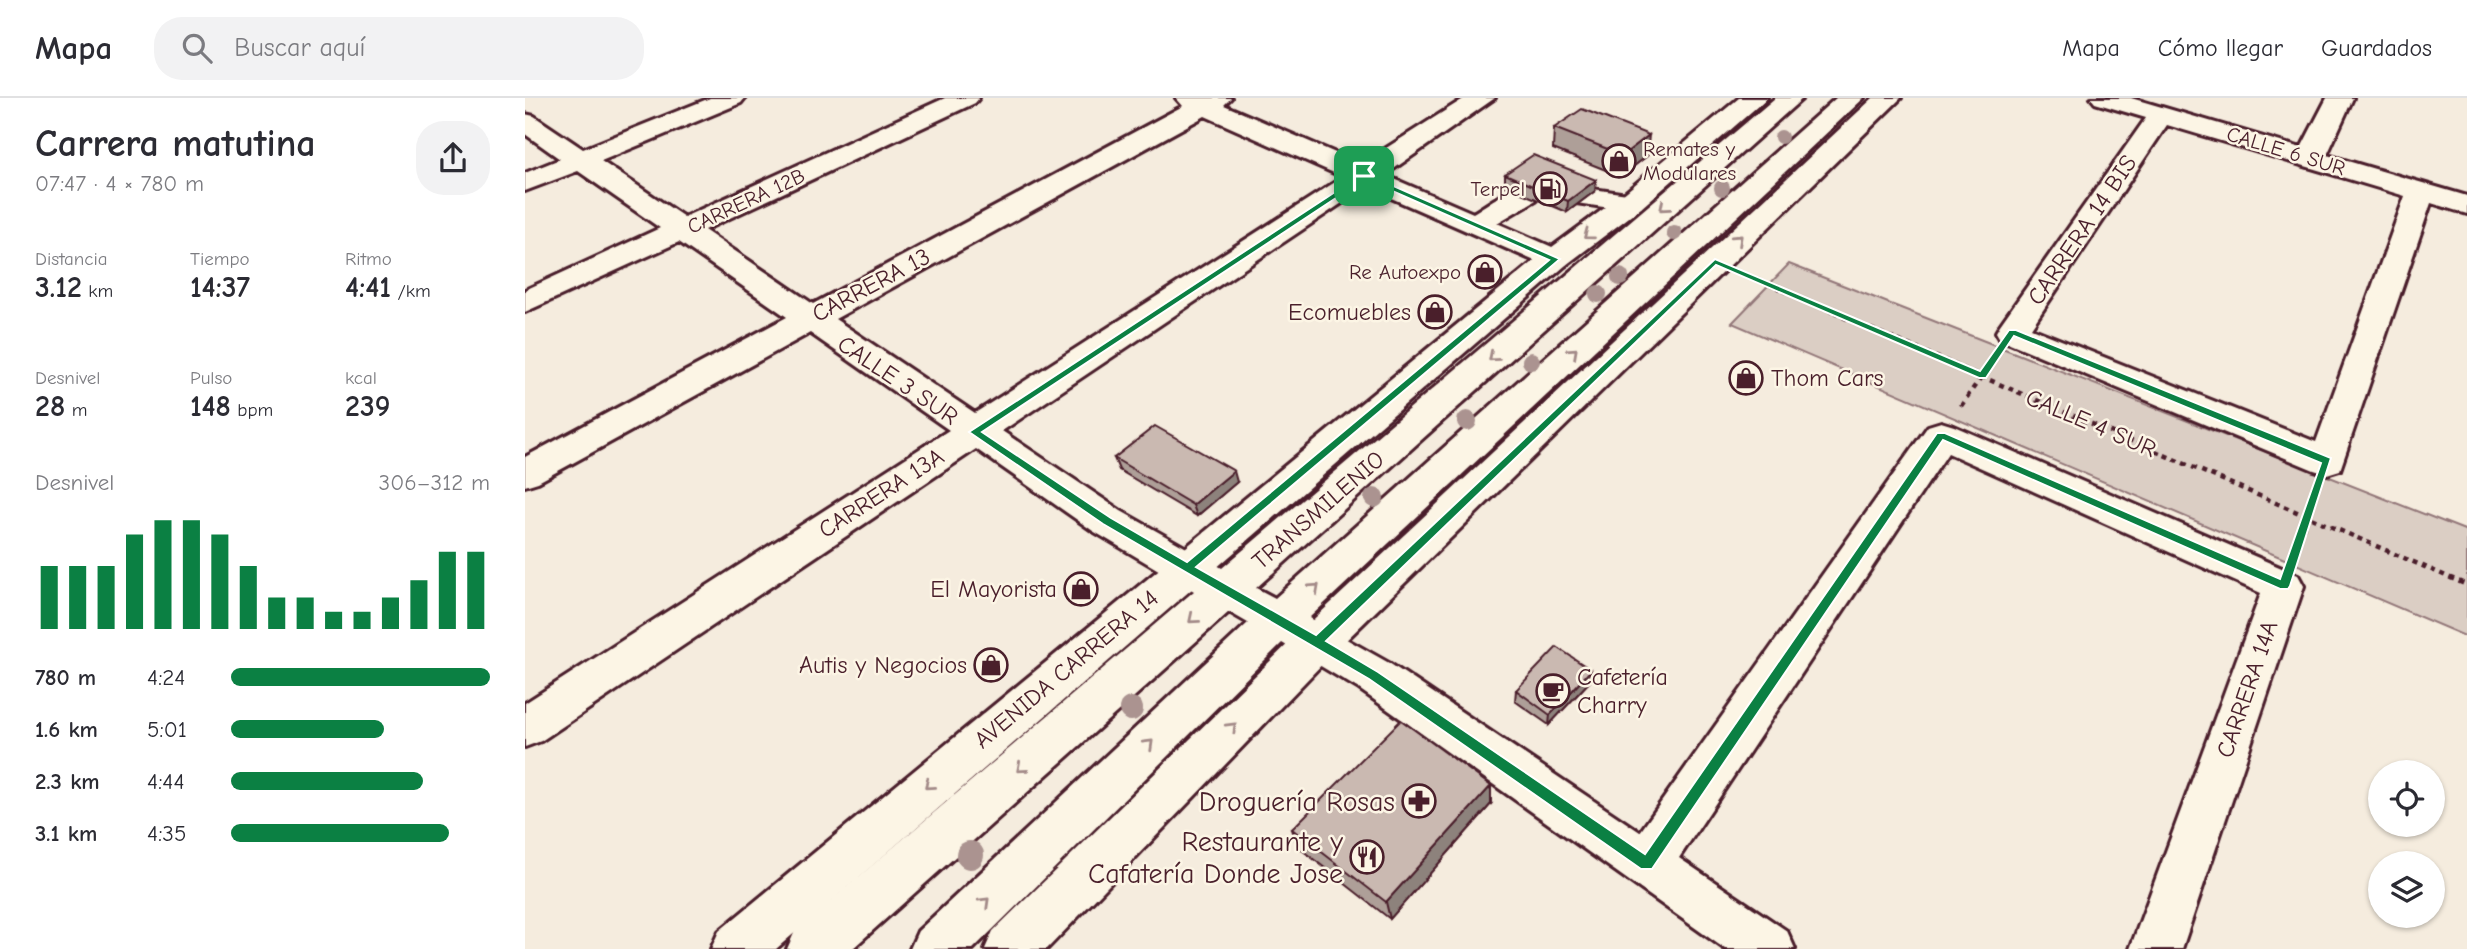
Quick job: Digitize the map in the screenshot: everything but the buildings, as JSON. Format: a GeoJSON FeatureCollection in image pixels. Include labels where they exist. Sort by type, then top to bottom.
{"type":"FeatureCollection","features":[{"type":"Feature","properties":{"kind":"street"},"geometry":{"type":"LineString","coordinates":[[525,183],[732,98]]}},
{"type":"Feature","properties":{"kind":"street","name":"CARRERA 12B"},"geometry":{"type":"LineString","coordinates":[[525,302],[966,98]]}},
{"type":"Feature","properties":{"kind":"street","name":"CARRERA 13A"},"geometry":{"type":"LineString","coordinates":[[525,727],[1482,98]]}},
{"type":"Feature","properties":{"kind":"street","name":"AVENIDA CARRERA 14"},"geometry":{"type":"LineString","coordinates":[[737,949],[1555,259],[1631,202],[1754,98]]}},
{"type":"Feature","properties":{"kind":"street","name":"TRANSMILENIO"},"geometry":{"type":"LineString","coordinates":[[813,949],[1790,98]]}},
{"type":"Feature","properties":{"kind":"street"},"geometry":{"type":"LineString","coordinates":[[1011,949],[1298,631],[1851,98]]}},
{"type":"Feature","properties":{"kind":"street"},"geometry":{"type":"LineString","coordinates":[[936,949],[1715,261],[1888,98]]}},
{"type":"Feature","properties":{"kind":"street","name":"CALLE 6 SUR"},"geometry":{"type":"LineString","coordinates":[[2104,98],[2467,205]]}},
{"type":"Feature","properties":{"kind":"street"},"geometry":{"type":"LineString","coordinates":[[2312,159],[2316,144],[2340,98]]}},
{"type":"Feature","properties":{"kind":"street"},"geometry":{"type":"LineString","coordinates":[[1202,101],[1364,176],[1555,259]]}},
{"type":"Feature","properties":{"kind":"street","name":"CARRERA 13"},"geometry":{"type":"LineString","coordinates":[[525,473],[810,319],[1202,101]]}},
{"type":"Feature","properties":{"kind":"street","name":"CARRERA 14 BIS"},"geometry":{"type":"LineString","coordinates":[[2013,332],[2161,115]]}},
{"type":"Feature","properties":{"kind":"street","name":"CALLE 3 SUR"},"geometry":{"type":"LineString","coordinates":[[525,122],[1107,521],[1374,676],[1769,949]]}},
{"type":"Feature","properties":{"kind":"street"},"geometry":{"type":"LineString","coordinates":[[2013,332],[2327,461],[2421,192]]}},
{"type":"Feature","properties":{"kind":"street"},"geometry":{"type":"LineString","coordinates":[[1476,223],[1526,194]]}},
{"type":"Feature","properties":{"kind":"street"},"geometry":{"type":"LineString","coordinates":[[1586,197],[1631,202]]}},
{"type":"Feature","properties":{"kind":"street"},"geometry":{"type":"LineString","coordinates":[[1646,864],[1941,435],[2284,586]]}},
{"type":"Feature","properties":{"kind":"street","name":"CARRERA 14A"},"geometry":{"type":"LineString","coordinates":[[2156,949],[2284,586]]}},
{"type":"Feature","properties":{"kind":"path","name":"CALLE 4 SUR"},"geometry":{"type":"LineString","coordinates":[[1715,261],[2467,584]]}},
{"type":"Feature","properties":{"kind":"path","name":"CARRERA 14 BIS"},"geometry":{"type":"LineString","coordinates":[[1941,435],[2013,332]]}},
{"type":"Feature","properties":{"kind":"path"},"geometry":{"type":"LineString","coordinates":[[2284,586],[2327,461]]}},
{"type":"Feature","properties":{"kind":"shaded area"},"geometry":{"type":"Polygon","coordinates":[[[1789,264],[2467,531],[2467,637],[1732,323],[1789,264]]]}},
{"type":"Feature","properties":{"kind":"place","name":"Remates y Modulares"},"geometry":{"type":"Point","coordinates":[1619,161]}},
{"type":"Feature","properties":{"kind":"place","name":"Terpel"},"geometry":{"type":"Point","coordinates":[1550,189]}},
{"type":"Feature","properties":{"kind":"place","name":"Re Autoexpo"},"geometry":{"type":"Point","coordinates":[1485,272]}},
{"type":"Feature","properties":{"kind":"place","name":"Ecomuebles"},"geometry":{"type":"Point","coordinates":[1435,312]}},
{"type":"Feature","properties":{"kind":"place","name":"Thom Cars"},"geometry":{"type":"Point","coordinates":[1746,378]}},
{"type":"Feature","properties":{"kind":"place","name":"El Mayorista"},"geometry":{"type":"Point","coordinates":[1081,589]}},
{"type":"Feature","properties":{"kind":"place","name":"Autis y Negocios"},"geometry":{"type":"Point","coordinates":[991,665]}},
{"type":"Feature","properties":{"kind":"place","name":"Cafetería Charry"},"geometry":{"type":"Point","coordinates":[1553,691]}},
{"type":"Feature","properties":{"kind":"place","name":"Droguería Rosas"},"geometry":{"type":"Point","coordinates":[1419,801]}},
{"type":"Feature","properties":{"kind":"place","name":"Restaurante y Cafatería Donde Jose"},"geometry":{"type":"Point","coordinates":[1367,857]}},
{"type":"Feature","properties":{"kind":"route"},"geometry":{"type":"LineString","coordinates":[[1364,176],[974,432],[1107,521],[1162,553],[1279,620],[1317,642],[1715,261],[1982,376],[2013,332],[2327,461],[2284,586],[1941,435],[1646,864],[1374,676],[1187,568],[1555,259],[1364,176]]}}]}
